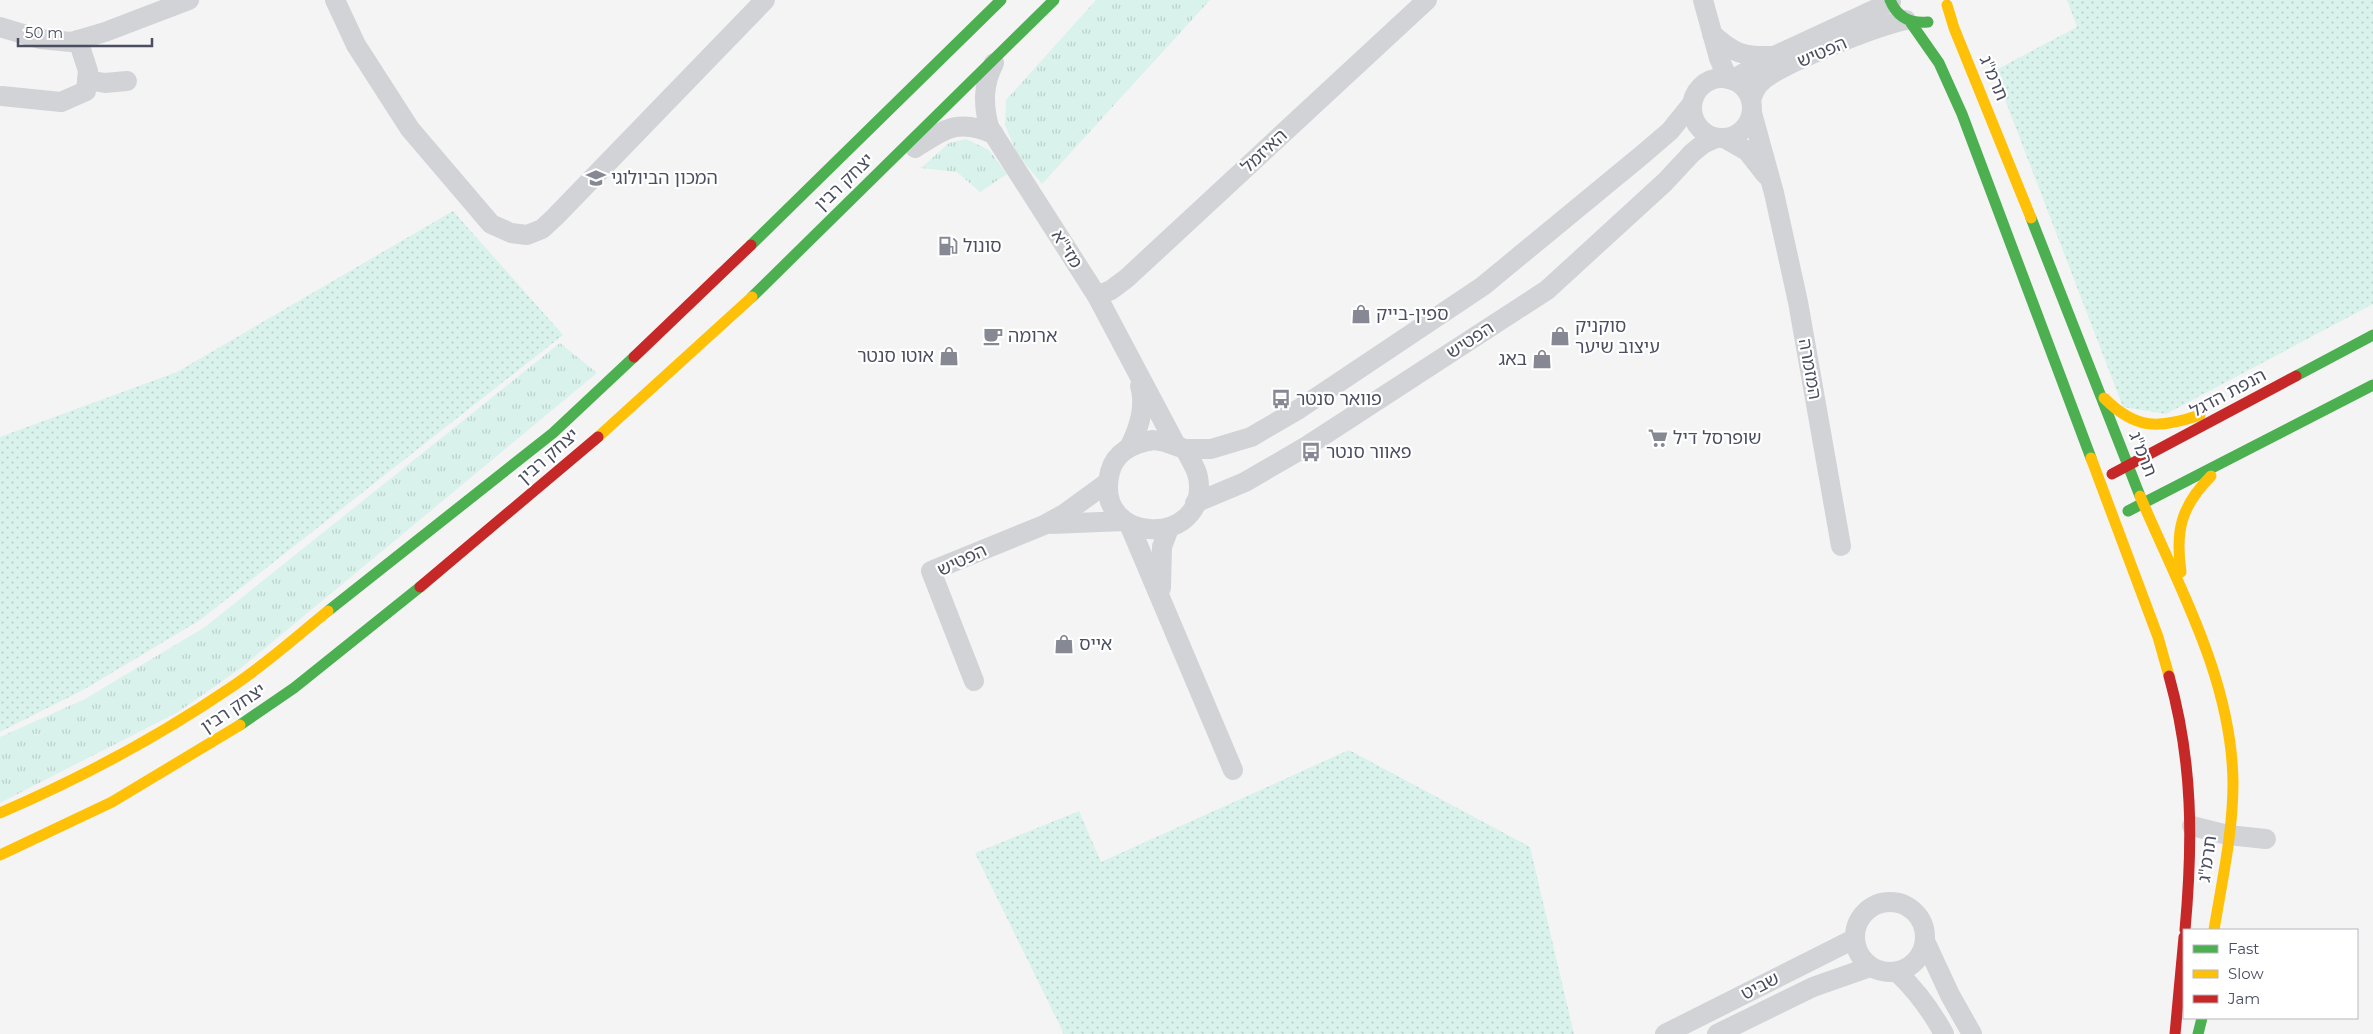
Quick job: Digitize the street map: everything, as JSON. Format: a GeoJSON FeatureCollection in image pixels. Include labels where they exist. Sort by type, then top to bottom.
{"type":"FeatureCollection","features":[{"type":"Feature","properties":{"kind":"main road","name":"יצחק רבין"},"geometry":{"type":"LineString","coordinates":[[0,813],[70,782],[120,756],[180,722],[235,685],[552,433],[693,302],[1001,0]]}},
{"type":"Feature","properties":{"kind":"main road","name":"יצחק רבין"},"geometry":{"type":"LineString","coordinates":[[0,855],[142,786],[228,734],[294,688],[433,577],[628,411],[743,306],[1054,0]]}},
{"type":"Feature","properties":{"kind":"main road","name":"תרמ\"ג"},"geometry":{"type":"LineString","coordinates":[[1890,1],[1899,16],[1908,22],[1938,63],[1962,114],[2158,638],[2180,717],[2190,784],[2192,826],[2191,873],[2185,929]]}},
{"type":"Feature","properties":{"kind":"main road","name":"תרמ\"ג"},"geometry":{"type":"LineString","coordinates":[[1948,3],[2127,466],[2185,595],[2214,673],[2224,710],[2232,763],[2233,804],[2214,929]]}},
{"type":"Feature","properties":{"kind":"main road"},"geometry":{"type":"LineString","coordinates":[[1908,22],[1920,24],[1936,19],[1948,3]]}},
{"type":"Feature","properties":{"kind":"main road","name":"הנפת הדגל"},"geometry":{"type":"LineString","coordinates":[[2100,481],[2373,335]]}},
{"type":"Feature","properties":{"kind":"main road"},"geometry":{"type":"LineString","coordinates":[[2113,518],[2144,504],[2373,385]]}},
{"type":"Feature","properties":{"kind":"main road"},"geometry":{"type":"LineString","coordinates":[[2101,395],[2115,411],[2128,420],[2154,426],[2195,417],[2276,387]]}},
{"type":"Feature","properties":{"kind":"main road"},"geometry":{"type":"LineString","coordinates":[[2185,595],[2178,556],[2180,522],[2187,503],[2195,490],[2228,460]]}},
{"type":"Feature","properties":{"kind":"main road"},"geometry":{"type":"LineString","coordinates":[[2175,1034],[2183,948]]}},
{"type":"Feature","properties":{"kind":"main road"},"geometry":{"type":"LineString","coordinates":[[2198,1034],[2202,1019]]}},
{"type":"Feature","properties":{"kind":"street"},"geometry":{"type":"LineString","coordinates":[[0,27],[40,39],[71,42],[105,32],[189,0]]}},
{"type":"Feature","properties":{"kind":"street"},"geometry":{"type":"LineString","coordinates":[[335,0],[356,44],[410,129],[491,224],[511,233],[527,235],[542,229],[555,218],[765,0]]}},
{"type":"Feature","properties":{"kind":"street","name":"האיזמל"},"geometry":{"type":"LineString","coordinates":[[1097,296],[1111,290],[1127,278],[1428,0]]}},
{"type":"Feature","properties":{"kind":"street"},"geometry":{"type":"LineString","coordinates":[[1703,0],[1712,34],[1730,79]]}},
{"type":"Feature","properties":{"kind":"street","name":"הפטיש"},"geometry":{"type":"LineString","coordinates":[[1730,79],[1890,1]]}},
{"type":"Feature","properties":{"kind":"street","name":"הפטיש"},"geometry":{"type":"LineString","coordinates":[[1752,107],[1755,89],[1761,82],[1783,68],[1881,27],[1908,22]]}},
{"type":"Feature","properties":{"kind":"street"},"geometry":{"type":"LineString","coordinates":[[1712,34],[1725,45],[1742,55],[1774,56]]}},
{"type":"Feature","properties":{"kind":"street"},"geometry":{"type":"LineString","coordinates":[[2,96],[61,102],[86,90],[88,72],[78,40]]}},
{"type":"Feature","properties":{"kind":"street","name":"מזי\"א"},"geometry":{"type":"LineString","coordinates":[[999,55],[993,64],[986,82],[984,94],[986,115],[994,134],[1097,296],[1134,368],[1180,447]]}},
{"type":"Feature","properties":{"kind":"street"},"geometry":{"type":"LineString","coordinates":[[1714,79],[1730,79],[1744,88],[1752,107],[1750,121],[1740,133],[1721,138],[1709,136],[1697,127],[1691,105],[1696,92],[1707,82],[1714,79]]}},
{"type":"Feature","properties":{"kind":"street"},"geometry":{"type":"LineString","coordinates":[[87,80],[105,83],[127,81]]}},
{"type":"Feature","properties":{"kind":"street","name":"הפטיש"},"geometry":{"type":"LineString","coordinates":[[1180,447],[1211,449],[1252,437],[1299,409],[1483,286],[1642,155],[1676,124],[1691,105]]}},
{"type":"Feature","properties":{"kind":"street","name":"המזמרה"},"geometry":{"type":"LineString","coordinates":[[1752,107],[1774,193],[1798,302],[1841,546]]}},
{"type":"Feature","properties":{"kind":"street"},"geometry":{"type":"LineString","coordinates":[[884,168],[942,131],[955,126],[969,126],[994,134]]}},
{"type":"Feature","properties":{"kind":"street","name":"הפטיש"},"geometry":{"type":"LineString","coordinates":[[1195,503],[1246,482],[1307,446],[1547,290],[1665,182],[1692,153],[1703,144],[1721,138]]}},
{"type":"Feature","properties":{"kind":"street","name":"המזמרה"},"geometry":{"type":"LineString","coordinates":[[1721,138],[1747,151],[1758,163],[1774,193]]}},
{"type":"Feature","properties":{"kind":"street","name":"מזי\"א"},"geometry":{"type":"LineString","coordinates":[[1130,446],[1138,429],[1142,407],[1141,390],[1134,368]]}},
{"type":"Feature","properties":{"kind":"street"},"geometry":{"type":"LineString","coordinates":[[1127,523],[1142,530],[1155,531],[1169,528],[1179,523],[1189,513],[1195,503],[1198,490],[1198,476],[1180,447],[1153,440],[1130,446],[1119,456],[1111,468],[1108,482],[1109,497],[1114,510],[1127,523],[1162,598],[1234,770]]}},
{"type":"Feature","properties":{"kind":"street","name":"הפטיש"},"geometry":{"type":"LineString","coordinates":[[974,681],[931,571],[1044,525],[1064,514],[1108,482]]}},
{"type":"Feature","properties":{"kind":"street","name":"הפטיש"},"geometry":{"type":"LineString","coordinates":[[1044,525],[1085,521],[1127,523]]}},
{"type":"Feature","properties":{"kind":"street"},"geometry":{"type":"LineString","coordinates":[[1162,598],[1160,559],[1169,528]]}},
{"type":"Feature","properties":{"kind":"street"},"geometry":{"type":"LineString","coordinates":[[2192,826],[2228,835],[2266,839]]}},
{"type":"Feature","properties":{"kind":"street"},"geometry":{"type":"LineString","coordinates":[[1891,901],[1903,904],[1917,914],[1925,930],[1925,941],[1916,961],[1908,968],[1897,972],[1878,971],[1862,959],[1856,950],[1854,939],[1855,927],[1860,917],[1869,908],[1879,903],[1891,901]]}},
{"type":"Feature","properties":{"kind":"street","name":"שביט"},"geometry":{"type":"LineString","coordinates":[[1665,1034],[1854,939]]}},
{"type":"Feature","properties":{"kind":"street"},"geometry":{"type":"LineString","coordinates":[[1925,941],[1972,1034]]}},
{"type":"Feature","properties":{"kind":"street","name":"שביט"},"geometry":{"type":"LineString","coordinates":[[1718,1034],[1813,987],[1870,966]]}},
{"type":"Feature","properties":{"kind":"street"},"geometry":{"type":"LineString","coordinates":[[1897,972],[1916,990],[1931,1010],[1944,1034]]}},
{"type":"Feature","properties":{"kind":"green space"},"geometry":{"type":"Polygon","coordinates":[[[1096,0],[1210,0],[1042,184],[1017,154],[1005,125],[1006,100],[1096,0]]]}},
{"type":"Feature","properties":{"kind":"green space"},"geometry":{"type":"Polygon","coordinates":[[[2067,0],[2373,0],[2373,304],[2166,414],[2123,407],[1994,71],[2077,27],[2067,0]]]}},
{"type":"Feature","properties":{"kind":"green space"},"geometry":{"type":"Polygon","coordinates":[[[966,139],[989,150],[1007,174],[980,192],[957,172],[921,168],[949,143],[966,139]]]}},
{"type":"Feature","properties":{"kind":"green space"},"geometry":{"type":"Polygon","coordinates":[[[453,211],[563,335],[200,620],[83,690],[0,732],[0,437],[177,372],[453,211]]]}},
{"type":"Feature","properties":{"kind":"green space"},"geometry":{"type":"Polygon","coordinates":[[[560,343],[597,373],[241,668],[178,712],[0,803],[0,737],[85,699],[205,627],[560,343]]]}},
{"type":"Feature","properties":{"kind":"green space"},"geometry":{"type":"Polygon","coordinates":[[[1349,750],[1530,847],[1574,1034],[1064,1034],[975,853],[1079,811],[1101,862],[1349,750]]]}},
{"type":"Feature","properties":{"kind":"traffic: fast"},"geometry":{"type":"LineString","coordinates":[[751,245],[1001,0]]}},
{"type":"Feature","properties":{"kind":"traffic: fast"},"geometry":{"type":"LineString","coordinates":[[752,297],[1054,0]]}},
{"type":"Feature","properties":{"kind":"traffic: fast"},"geometry":{"type":"LineString","coordinates":[[1890,0],[1896,11],[1905,18],[1915,22],[1928,22]]}},
{"type":"Feature","properties":{"kind":"traffic: fast"},"geometry":{"type":"LineString","coordinates":[[1911,23],[1939,63],[1962,114],[2091,458]]}},
{"type":"Feature","properties":{"kind":"traffic: fast"},"geometry":{"type":"LineString","coordinates":[[2031,218],[2140,496]]}},
{"type":"Feature","properties":{"kind":"traffic: fast"},"geometry":{"type":"LineString","coordinates":[[2296,376],[2373,335]]}},
{"type":"Feature","properties":{"kind":"traffic: fast"},"geometry":{"type":"LineString","coordinates":[[328,611],[553,433],[634,357]]}},
{"type":"Feature","properties":{"kind":"traffic: fast"},"geometry":{"type":"LineString","coordinates":[[2128,511],[2373,385]]}},
{"type":"Feature","properties":{"kind":"traffic: fast"},"geometry":{"type":"LineString","coordinates":[[240,725],[294,688],[420,587]]}},
{"type":"Feature","properties":{"kind":"traffic: fast"},"geometry":{"type":"LineString","coordinates":[[2198,1034],[2202,1019]]}},
{"type":"Feature","properties":{"kind":"traffic: slow"},"geometry":{"type":"LineString","coordinates":[[1947,5],[1954,28],[2031,218]]}},
{"type":"Feature","properties":{"kind":"traffic: slow"},"geometry":{"type":"LineString","coordinates":[[598,437],[752,297]]}},
{"type":"Feature","properties":{"kind":"traffic: slow"},"geometry":{"type":"LineString","coordinates":[[2104,398],[2127,416],[2149,424],[2172,423],[2200,415]]}},
{"type":"Feature","properties":{"kind":"traffic: slow"},"geometry":{"type":"LineString","coordinates":[[2091,458],[2158,637],[2169,676]]}},
{"type":"Feature","properties":{"kind":"traffic: slow"},"geometry":{"type":"LineString","coordinates":[[2181,572],[2179,544],[2182,520],[2193,498],[2211,476]]}},
{"type":"Feature","properties":{"kind":"traffic: slow"},"geometry":{"type":"LineString","coordinates":[[2140,496],[2201,635],[2224,708],[2230,745],[2233,801],[2214,929]]}},
{"type":"Feature","properties":{"kind":"traffic: slow"},"geometry":{"type":"LineString","coordinates":[[0,813],[90,771],[177,722],[245,677],[328,611]]}},
{"type":"Feature","properties":{"kind":"traffic: slow"},"geometry":{"type":"LineString","coordinates":[[0,855],[112,802],[240,725]]}},
{"type":"Feature","properties":{"kind":"traffic: jam"},"geometry":{"type":"LineString","coordinates":[[634,357],[751,245]]}},
{"type":"Feature","properties":{"kind":"traffic: jam"},"geometry":{"type":"LineString","coordinates":[[2112,474],[2296,376]]}},
{"type":"Feature","properties":{"kind":"traffic: jam"},"geometry":{"type":"LineString","coordinates":[[420,587],[598,437]]}},
{"type":"Feature","properties":{"kind":"traffic: jam"},"geometry":{"type":"LineString","coordinates":[[2169,676],[2183,739],[2189,802],[2190,833],[2185,929]]}},
{"type":"Feature","properties":{"kind":"traffic: jam"},"geometry":{"type":"LineString","coordinates":[[2175,1034],[2183,948]]}},
{"type":"Feature","properties":{"kind":"place","name":"המכון הביולוגי"},"geometry":{"type":"Point","coordinates":[596,178]}},
{"type":"Feature","properties":{"kind":"place","name":"סונול"},"geometry":{"type":"Point","coordinates":[948,246]}},
{"type":"Feature","properties":{"kind":"place","name":"ספין-בייק"},"geometry":{"type":"Point","coordinates":[1361,314]}},
{"type":"Feature","properties":{"kind":"place","name":"ארומה"},"geometry":{"type":"Point","coordinates":[993,336]}},
{"type":"Feature","properties":{"kind":"place","name":"סוקניק עיצוב שיער"},"geometry":{"type":"Point","coordinates":[1560,336]}},
{"type":"Feature","properties":{"kind":"place","name":"אוטו סנטר"},"geometry":{"type":"Point","coordinates":[949,356]}},
{"type":"Feature","properties":{"kind":"place","name":"באג"},"geometry":{"type":"Point","coordinates":[1542,359]}},
{"type":"Feature","properties":{"kind":"place","name":"פוואר סנטר"},"geometry":{"type":"Point","coordinates":[1281,399]}},
{"type":"Feature","properties":{"kind":"place","name":"שופרסל דיל"},"geometry":{"type":"Point","coordinates":[1658,438]}},
{"type":"Feature","properties":{"kind":"place","name":"פאוור סנטר"},"geometry":{"type":"Point","coordinates":[1311,452]}},
{"type":"Feature","properties":{"kind":"place","name":"אייס"},"geometry":{"type":"Point","coordinates":[1064,644]}}]}
